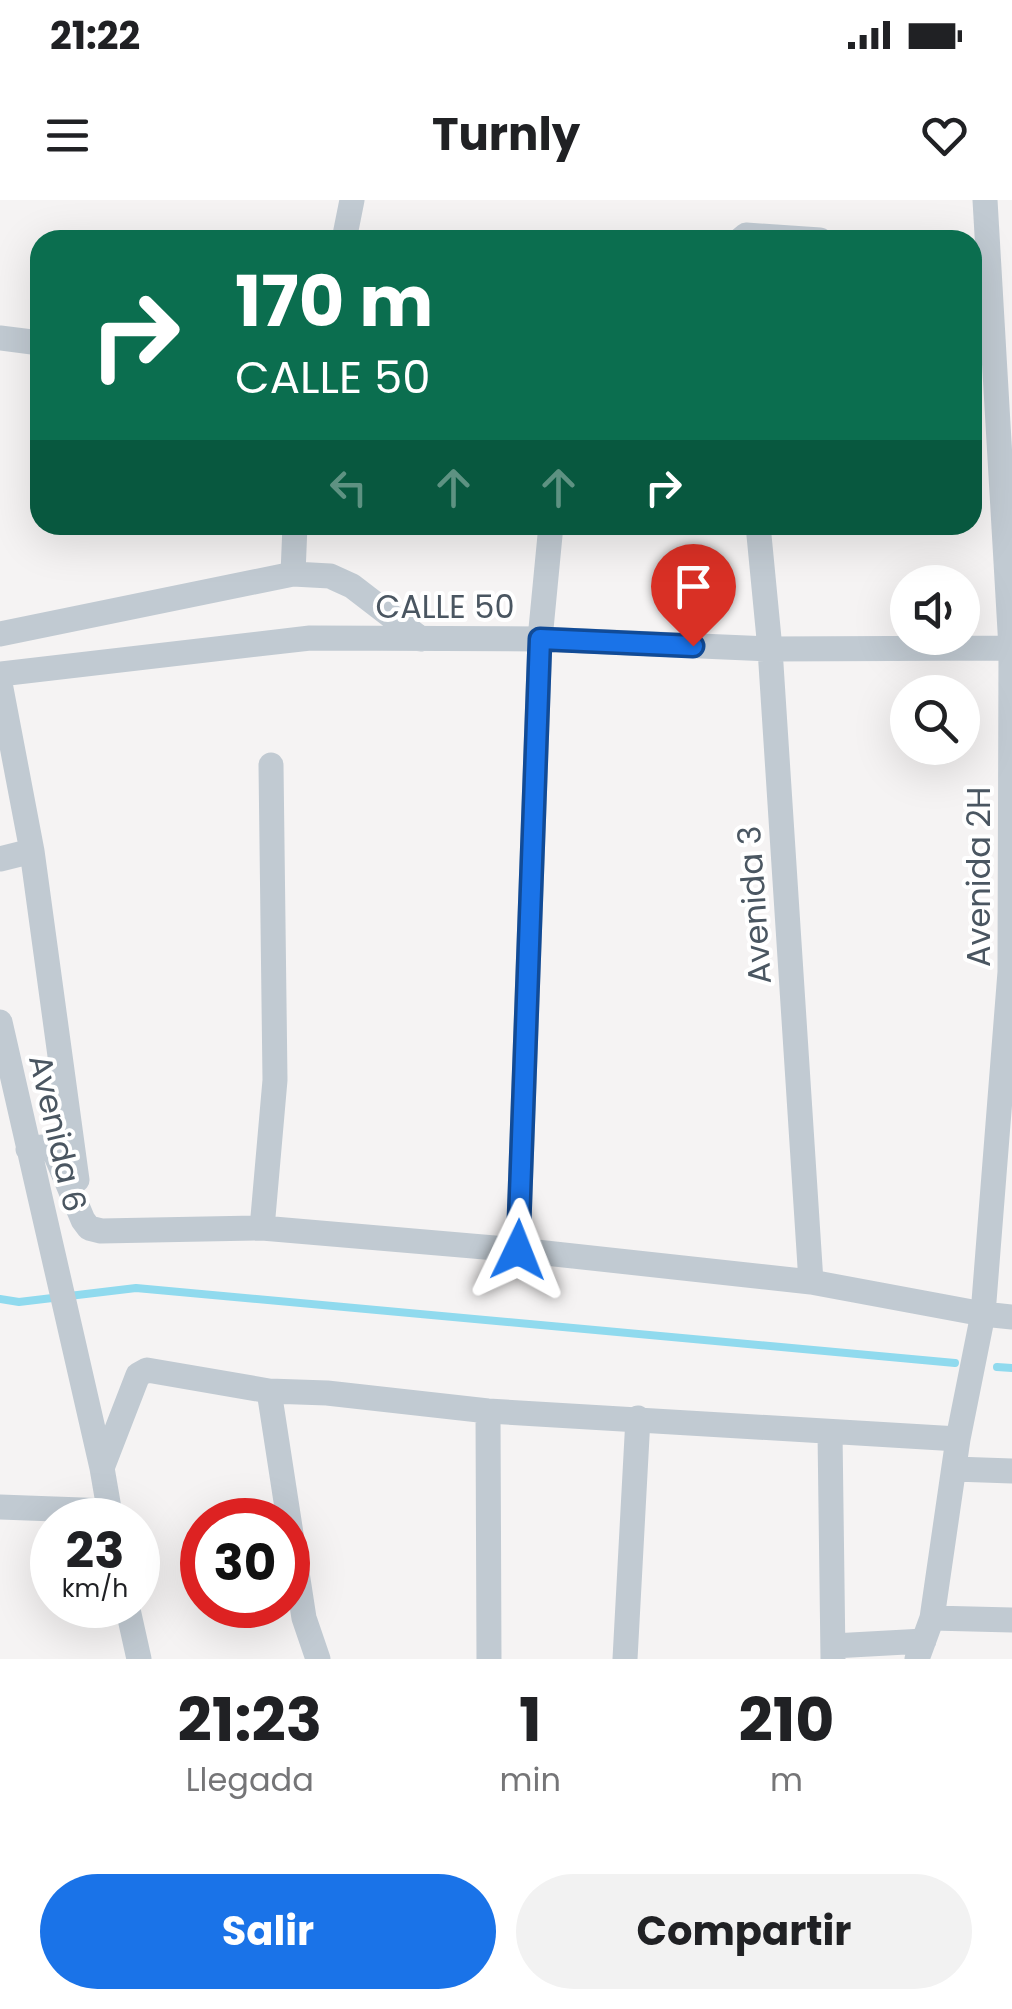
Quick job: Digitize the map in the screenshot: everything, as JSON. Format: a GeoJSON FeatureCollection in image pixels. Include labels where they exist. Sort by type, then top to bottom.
{"type":"FeatureCollection","features":[{"type":"Feature","properties":{"kind":"street"},"geometry":{"type":"LineString","coordinates":[[346,230],[352,200]]}},
{"type":"Feature","properties":{"kind":"street","name":"Avenida 2H"},"geometry":{"type":"LineString","coordinates":[[924,1639],[983,1314],[1010,972],[1012,648],[985,200]]}},
{"type":"Feature","properties":{"kind":"street"},"geometry":{"type":"LineString","coordinates":[[0,338],[30,341]]}},
{"type":"Feature","properties":{"kind":"street"},"geometry":{"type":"LineString","coordinates":[[293,574],[295,535]]}},
{"type":"Feature","properties":{"kind":"street"},"geometry":{"type":"LineString","coordinates":[[518,1250],[540,639],[551,535]]}},
{"type":"Feature","properties":{"kind":"street","name":"Avenida 3"},"geometry":{"type":"LineString","coordinates":[[759,535],[770,649],[811,1282]]}},
{"type":"Feature","properties":{"kind":"street"},"geometry":{"type":"LineString","coordinates":[[0,634],[293,574],[330,576],[352,586],[421,638]]}},
{"type":"Feature","properties":{"kind":"street","name":"CALLE 50"},"geometry":{"type":"LineString","coordinates":[[0,674],[310,638],[540,639],[770,649],[1012,648]]}},
{"type":"Feature","properties":{"kind":"street"},"geometry":{"type":"LineString","coordinates":[[0,683],[32,852],[83,1220]]}},
{"type":"Feature","properties":{"kind":"street"},"geometry":{"type":"LineString","coordinates":[[262,1228],[274,1080],[271,765]]}},
{"type":"Feature","properties":{"kind":"street"},"geometry":{"type":"LineString","coordinates":[[0,859],[32,852]]}},
{"type":"Feature","properties":{"kind":"street","name":"Avenida 6"},"geometry":{"type":"LineString","coordinates":[[0,1022],[107,1498]]}},
{"type":"Feature","properties":{"kind":"street"},"geometry":{"type":"LineString","coordinates":[[28,1149],[43,1147],[54,1151],[83,1220],[89,1228],[101,1231],[262,1228],[518,1250],[811,1282],[1012,1317]]}},
{"type":"Feature","properties":{"kind":"street"},"geometry":{"type":"LineString","coordinates":[[102,1468],[141,1372],[147,1370],[270,1391],[327,1393],[488,1411],[958,1440]]}},
{"type":"Feature","properties":{"kind":"street"},"geometry":{"type":"LineString","coordinates":[[270,1391],[304,1618],[318,1659]]}},
{"type":"Feature","properties":{"kind":"street"},"geometry":{"type":"LineString","coordinates":[[488,1411],[490,1659]]}},
{"type":"Feature","properties":{"kind":"street"},"geometry":{"type":"LineString","coordinates":[[625,1659],[638,1418]]}},
{"type":"Feature","properties":{"kind":"street"},"geometry":{"type":"LineString","coordinates":[[830,1432],[833,1652],[924,1639],[1012,1620]]}},
{"type":"Feature","properties":{"kind":"street"},"geometry":{"type":"LineString","coordinates":[[954,1469],[1012,1471]]}},
{"type":"Feature","properties":{"kind":"street"},"geometry":{"type":"LineString","coordinates":[[0,1507],[30,1509]]}},
{"type":"Feature","properties":{"kind":"street"},"geometry":{"type":"LineString","coordinates":[[132,1628],[139,1659]]}},
{"type":"Feature","properties":{"kind":"waterway"},"geometry":{"type":"LineString","coordinates":[[0,1299],[19,1302],[136,1288],[955,1363]]}},
{"type":"Feature","properties":{"kind":"waterway"},"geometry":{"type":"LineString","coordinates":[[997,1367],[1012,1368]]}},
{"type":"Feature","properties":{"kind":"route"},"geometry":{"type":"LineString","coordinates":[[518,1250],[540,639],[693,646]]}}]}
